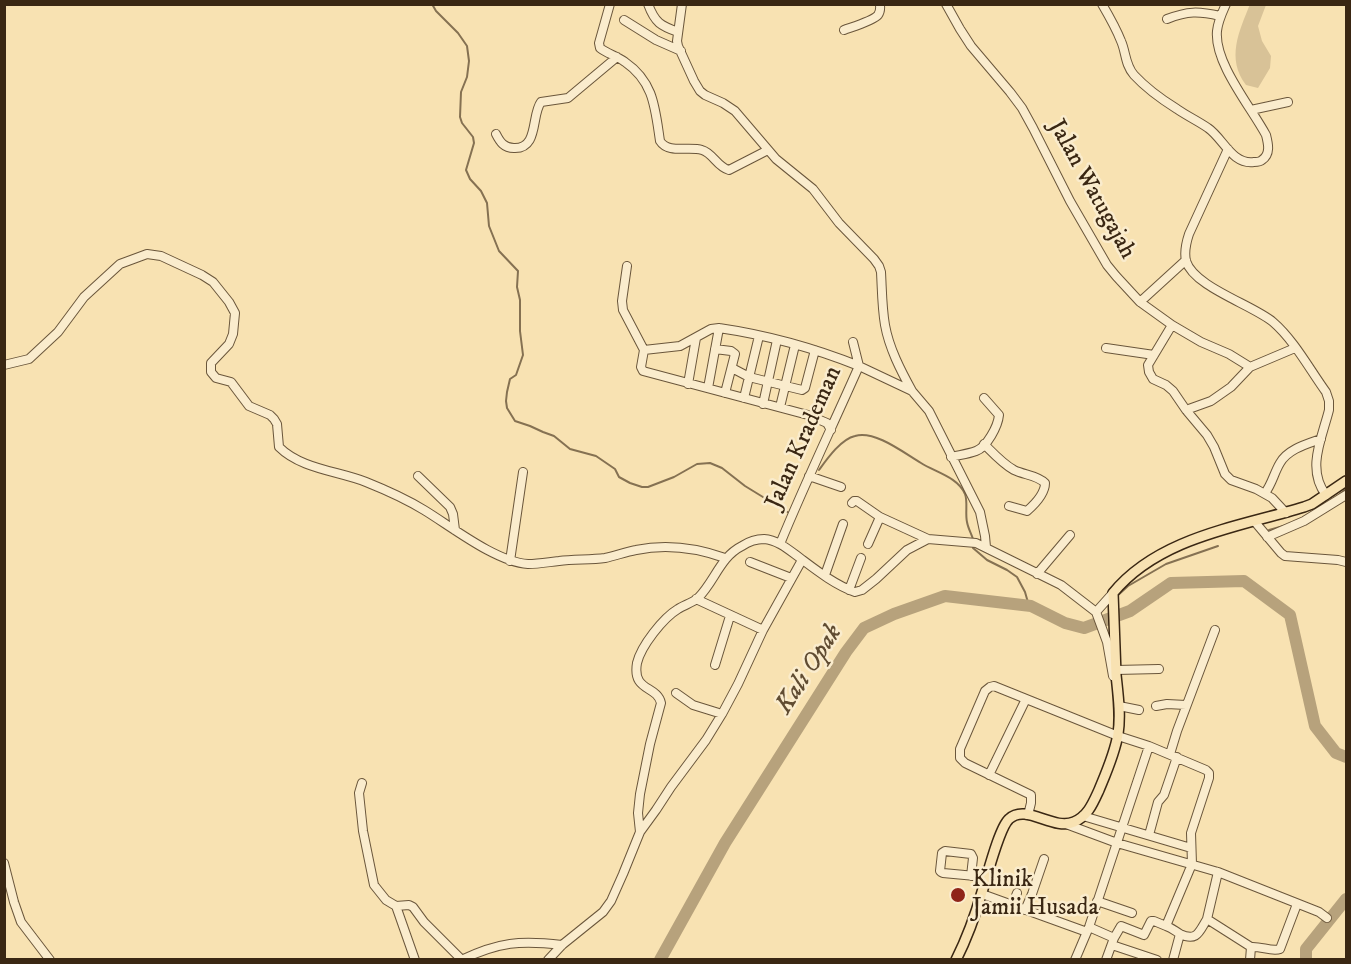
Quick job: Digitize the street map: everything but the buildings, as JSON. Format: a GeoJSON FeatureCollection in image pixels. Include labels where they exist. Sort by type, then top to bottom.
{"type":"FeatureCollection","features":[{"type":"Feature","properties":{"kind":"main road"},"geometry":{"type":"LineString","coordinates":[[956,960],[982,894],[1005,824],[1009,819],[1017,815],[1028,815],[1066,824],[1083,816],[1095,799],[1118,736],[1116,670],[1110,641],[1113,598],[1126,577],[1161,555],[1197,539],[1312,504],[1346,483]]}},
{"type":"Feature","properties":{"kind":"street"},"geometry":{"type":"LineString","coordinates":[[610,4],[599,46],[602,50],[627,63],[646,83],[654,102],[662,144],[666,147],[700,149],[722,168],[729,170],[768,150]]}},
{"type":"Feature","properties":{"kind":"street"},"geometry":{"type":"LineString","coordinates":[[648,4],[657,22],[678,32]]}},
{"type":"Feature","properties":{"kind":"street"},"geometry":{"type":"LineString","coordinates":[[682,4],[677,42],[700,91],[735,111],[776,159],[813,189],[839,223],[864,247],[879,266],[885,324],[889,340],[912,391]]}},
{"type":"Feature","properties":{"kind":"street"},"geometry":{"type":"LineString","coordinates":[[844,30],[874,18],[879,14],[880,4]]}},
{"type":"Feature","properties":{"kind":"street","name":"Jalan Watugajah"},"geometry":{"type":"LineString","coordinates":[[946,4],[971,46],[1022,108],[1070,201],[1116,276],[1140,302],[1172,325],[1250,367]]}},
{"type":"Feature","properties":{"kind":"street"},"geometry":{"type":"LineString","coordinates":[[1102,4],[1118,33],[1132,73],[1157,96],[1215,133],[1239,160],[1248,163],[1257,162],[1266,155],[1268,143],[1266,135],[1230,74],[1217,42],[1220,16],[1226,4]]}},
{"type":"Feature","properties":{"kind":"street"},"geometry":{"type":"LineString","coordinates":[[1167,20],[1182,13],[1193,12],[1220,16]]}},
{"type":"Feature","properties":{"kind":"street"},"geometry":{"type":"LineString","coordinates":[[624,20],[656,40],[681,51]]}},
{"type":"Feature","properties":{"kind":"street"},"geometry":{"type":"LineString","coordinates":[[496,134],[505,146],[518,148],[526,144],[533,133],[538,104],[568,98],[617,57]]}},
{"type":"Feature","properties":{"kind":"street"},"geometry":{"type":"LineString","coordinates":[[1251,110],[1288,102]]}},
{"type":"Feature","properties":{"kind":"street"},"geometry":{"type":"LineString","coordinates":[[1228,149],[1189,234],[1185,249],[1186,260],[1192,271],[1209,285],[1271,321],[1289,339],[1326,392],[1329,410],[1315,464],[1316,477],[1320,488],[1326,495]]}},
{"type":"Feature","properties":{"kind":"street"},"geometry":{"type":"LineString","coordinates":[[4,365],[29,359],[42,348],[58,332],[84,297],[120,264],[147,255],[161,256],[213,282],[229,302],[235,313],[233,334],[229,344],[211,363],[211,372],[216,378],[231,382],[249,406],[274,419],[277,424],[279,447],[287,456],[299,462],[366,482],[421,508],[474,542],[510,561],[539,564],[604,558],[638,549],[673,547],[707,552],[725,558]]}},
{"type":"Feature","properties":{"kind":"street"},"geometry":{"type":"LineString","coordinates":[[1140,302],[1186,260]]}},
{"type":"Feature","properties":{"kind":"street"},"geometry":{"type":"LineString","coordinates":[[627,266],[622,307],[644,350],[641,367],[643,371],[780,407],[827,423],[831,430]]}},
{"type":"Feature","properties":{"kind":"street"},"geometry":{"type":"LineString","coordinates":[[1172,325],[1148,364],[1153,379],[1173,391],[1207,435],[1225,474],[1231,480],[1265,494],[1279,504],[1286,513]]}},
{"type":"Feature","properties":{"kind":"street"},"geometry":{"type":"LineString","coordinates":[[644,350],[680,346],[711,329],[719,328],[815,350],[860,366]]}},
{"type":"Feature","properties":{"kind":"street"},"geometry":{"type":"LineString","coordinates":[[708,388],[719,328]]}},
{"type":"Feature","properties":{"kind":"street"},"geometry":{"type":"LineString","coordinates":[[744,398],[759,336]]}},
{"type":"Feature","properties":{"kind":"street"},"geometry":{"type":"LineString","coordinates":[[688,384],[696,338]]}},
{"type":"Feature","properties":{"kind":"street"},"geometry":{"type":"LineString","coordinates":[[763,404],[777,340]]}},
{"type":"Feature","properties":{"kind":"street"},"geometry":{"type":"LineString","coordinates":[[853,342],[860,366]]}},
{"type":"Feature","properties":{"kind":"street"},"geometry":{"type":"LineString","coordinates":[[780,407],[795,345]]}},
{"type":"Feature","properties":{"kind":"street"},"geometry":{"type":"LineString","coordinates":[[1106,348],[1154,355]]}},
{"type":"Feature","properties":{"kind":"street"},"geometry":{"type":"LineString","coordinates":[[1186,410],[1210,401],[1231,387],[1250,367],[1294,348]]}},
{"type":"Feature","properties":{"kind":"street"},"geometry":{"type":"LineString","coordinates":[[715,349],[734,352],[735,357],[725,393]]}},
{"type":"Feature","properties":{"kind":"street"},"geometry":{"type":"LineString","coordinates":[[732,368],[749,377],[802,390],[805,388],[815,350]]}},
{"type":"Feature","properties":{"kind":"street","name":"Jalan Krademan"},"geometry":{"type":"LineString","coordinates":[[780,544],[808,476],[860,366],[912,391],[929,411],[980,512],[986,547]]}},
{"type":"Feature","properties":{"kind":"street"},"geometry":{"type":"LineString","coordinates":[[951,457],[977,451],[994,431],[999,422],[999,415],[984,398]]}},
{"type":"Feature","properties":{"kind":"street"},"geometry":{"type":"LineString","coordinates":[[1265,494],[1281,460],[1287,454],[1296,448],[1321,439]]}},
{"type":"Feature","properties":{"kind":"street"},"geometry":{"type":"LineString","coordinates":[[984,444],[1010,467],[1020,473],[1041,479],[1045,483],[1045,488],[1039,498],[1027,511],[1009,506]]}},
{"type":"Feature","properties":{"kind":"street"},"geometry":{"type":"LineString","coordinates":[[510,561],[523,472]]}},
{"type":"Feature","properties":{"kind":"street"},"geometry":{"type":"LineString","coordinates":[[418,476],[450,507],[455,530]]}},
{"type":"Feature","properties":{"kind":"street"},"geometry":{"type":"LineString","coordinates":[[808,476],[842,487]]}},
{"type":"Feature","properties":{"kind":"street"},"geometry":{"type":"LineString","coordinates":[[1267,537],[1305,521],[1347,495]]}},
{"type":"Feature","properties":{"kind":"street"},"geometry":{"type":"LineString","coordinates":[[852,503],[857,501],[880,517],[928,539],[973,543],[986,547],[1061,585],[1097,615],[1110,641],[1118,701],[1139,710]]}},
{"type":"Feature","properties":{"kind":"street"},"geometry":{"type":"LineString","coordinates":[[868,544],[880,517]]}},
{"type":"Feature","properties":{"kind":"street"},"geometry":{"type":"LineString","coordinates":[[1254,522],[1285,556],[1347,562]]}},
{"type":"Feature","properties":{"kind":"street"},"geometry":{"type":"LineString","coordinates":[[825,575],[843,524]]}},
{"type":"Feature","properties":{"kind":"street"},"geometry":{"type":"LineString","coordinates":[[1037,574],[1070,535]]}},
{"type":"Feature","properties":{"kind":"street"},"geometry":{"type":"LineString","coordinates":[[640,832],[638,813],[640,794],[661,703],[657,694],[640,683],[637,664],[640,655],[661,622],[677,609],[696,599],[725,558],[749,542],[764,539],[780,544],[825,575],[855,592],[862,590],[907,550],[928,539]]}},
{"type":"Feature","properties":{"kind":"street"},"geometry":{"type":"LineString","coordinates":[[849,590],[861,558]]}},
{"type":"Feature","properties":{"kind":"street"},"geometry":{"type":"LineString","coordinates":[[548,960],[562,945],[607,907],[640,832],[722,714],[763,630],[802,560]]}},
{"type":"Feature","properties":{"kind":"street"},"geometry":{"type":"LineString","coordinates":[[750,562],[791,578]]}},
{"type":"Feature","properties":{"kind":"street"},"geometry":{"type":"LineString","coordinates":[[1097,615],[1113,598]]}},
{"type":"Feature","properties":{"kind":"street"},"geometry":{"type":"LineString","coordinates":[[696,599],[763,630]]}},
{"type":"Feature","properties":{"kind":"street"},"geometry":{"type":"LineString","coordinates":[[715,664],[730,616]]}},
{"type":"Feature","properties":{"kind":"street"},"geometry":{"type":"LineString","coordinates":[[1149,835],[1158,802],[1164,795],[1174,756],[1176,731],[1215,630]]}},
{"type":"Feature","properties":{"kind":"street"},"geometry":{"type":"LineString","coordinates":[[1116,670],[1159,669]]}},
{"type":"Feature","properties":{"kind":"street"},"geometry":{"type":"LineString","coordinates":[[1028,815],[1031,795],[965,764],[960,758],[959,752],[987,688],[994,686],[1206,770],[1209,775],[1191,833],[1192,857],[1166,926]]}},
{"type":"Feature","properties":{"kind":"street"},"geometry":{"type":"LineString","coordinates":[[675,693],[693,705],[722,714]]}},
{"type":"Feature","properties":{"kind":"street"},"geometry":{"type":"LineString","coordinates":[[989,775],[1026,699]]}},
{"type":"Feature","properties":{"kind":"street"},"geometry":{"type":"LineString","coordinates":[[1156,706],[1186,705]]}},
{"type":"Feature","properties":{"kind":"street"},"geometry":{"type":"LineString","coordinates":[[1075,960],[1088,930],[1149,746]]}},
{"type":"Feature","properties":{"kind":"street"},"geometry":{"type":"LineString","coordinates":[[362,783],[359,793],[363,831],[375,885],[386,900],[396,906],[413,907],[424,922],[461,959],[498,945],[539,942],[562,945]]}},
{"type":"Feature","properties":{"kind":"street"},"geometry":{"type":"LineString","coordinates":[[1083,816],[1149,835],[1218,872],[1319,912],[1328,918]]}},
{"type":"Feature","properties":{"kind":"street"},"geometry":{"type":"LineString","coordinates":[[1066,824],[1117,843],[1192,857]]}},
{"type":"Feature","properties":{"kind":"street"},"geometry":{"type":"LineString","coordinates":[[971,876],[973,858],[971,854],[945,851],[942,853],[941,872],[971,876],[986,878]]}},
{"type":"Feature","properties":{"kind":"street"},"geometry":{"type":"LineString","coordinates":[[1025,910],[1044,859]]}},
{"type":"Feature","properties":{"kind":"street"},"geometry":{"type":"LineString","coordinates":[[4,863],[21,922],[50,960]]}},
{"type":"Feature","properties":{"kind":"street"},"geometry":{"type":"LineString","coordinates":[[1106,960],[1121,926],[1144,935],[1151,921],[1154,921],[1179,934],[1189,937],[1197,935],[1207,919],[1218,872]]}},
{"type":"Feature","properties":{"kind":"street"},"geometry":{"type":"LineString","coordinates":[[1012,906],[1017,893]]}},
{"type":"Feature","properties":{"kind":"street"},"geometry":{"type":"LineString","coordinates":[[982,894],[1088,930],[1157,960]]}},
{"type":"Feature","properties":{"kind":"street"},"geometry":{"type":"LineString","coordinates":[[1097,901],[1132,913]]}},
{"type":"Feature","properties":{"kind":"street"},"geometry":{"type":"LineString","coordinates":[[1207,919],[1251,947],[1262,947],[1275,951],[1280,949],[1297,904]]}},
{"type":"Feature","properties":{"kind":"street"},"geometry":{"type":"LineString","coordinates":[[396,906],[415,960]]}},
{"type":"Feature","properties":{"kind":"street"},"geometry":{"type":"LineString","coordinates":[[1173,960],[1179,934]]}},
{"type":"Feature","properties":{"kind":"street"},"geometry":{"type":"LineString","coordinates":[[1250,960],[1251,947]]}},
{"type":"Feature","properties":{"kind":"shaded area"},"geometry":{"type":"Polygon","coordinates":[[[1250,4],[1266,5],[1258,26],[1262,41],[1271,56],[1270,68],[1258,88],[1246,85],[1240,75],[1236,55],[1236,45],[1250,4]]]}},
{"type":"Feature","properties":{"kind":"waterway"},"geometry":{"type":"LineString","coordinates":[[432,4],[467,46],[469,61],[467,77],[461,92],[460,117],[473,137],[474,143],[466,170],[487,203],[489,226],[499,251],[518,271],[517,287],[520,300],[523,355],[516,375],[510,379],[506,401],[507,408],[515,421],[554,436],[570,449],[596,456],[615,469],[619,477],[642,487],[674,477],[697,464],[710,463],[722,468],[745,486],[789,513]]}},
{"type":"Feature","properties":{"kind":"waterway"},"geometry":{"type":"LineString","coordinates":[[819,470],[835,450],[850,438],[863,435],[880,439],[946,476],[962,488],[966,500],[967,522],[973,539]]}},
{"type":"Feature","properties":{"kind":"waterway"},"geometry":{"type":"LineString","coordinates":[[1339,495],[1346,489]]}},
{"type":"Feature","properties":{"kind":"waterway"},"geometry":{"type":"LineString","coordinates":[[1269,530],[1287,525]]}},
{"type":"Feature","properties":{"kind":"waterway"},"geometry":{"type":"LineString","coordinates":[[973,545],[973,548],[987,560],[1017,577],[1029,606]]}},
{"type":"Feature","properties":{"kind":"waterway"},"geometry":{"type":"LineString","coordinates":[[1116,597],[1128,586],[1166,564],[1218,546]]}},
{"type":"Feature","properties":{"kind":"waterway","name":"Kali Opak"},"geometry":{"type":"LineString","coordinates":[[660,960],[725,843],[846,652],[864,628],[894,614],[945,596],[1031,606],[1065,623],[1084,628],[1130,611],[1171,583],[1244,581],[1290,615],[1315,726],[1336,753],[1346,757]]}},
{"type":"Feature","properties":{"kind":"waterway"},"geometry":{"type":"LineString","coordinates":[[1306,960],[1306,949],[1346,899]]}},
{"type":"Feature","properties":{"kind":"place","name":"Klinik Jamii Husada"},"geometry":{"type":"Point","coordinates":[958,895]}}]}
